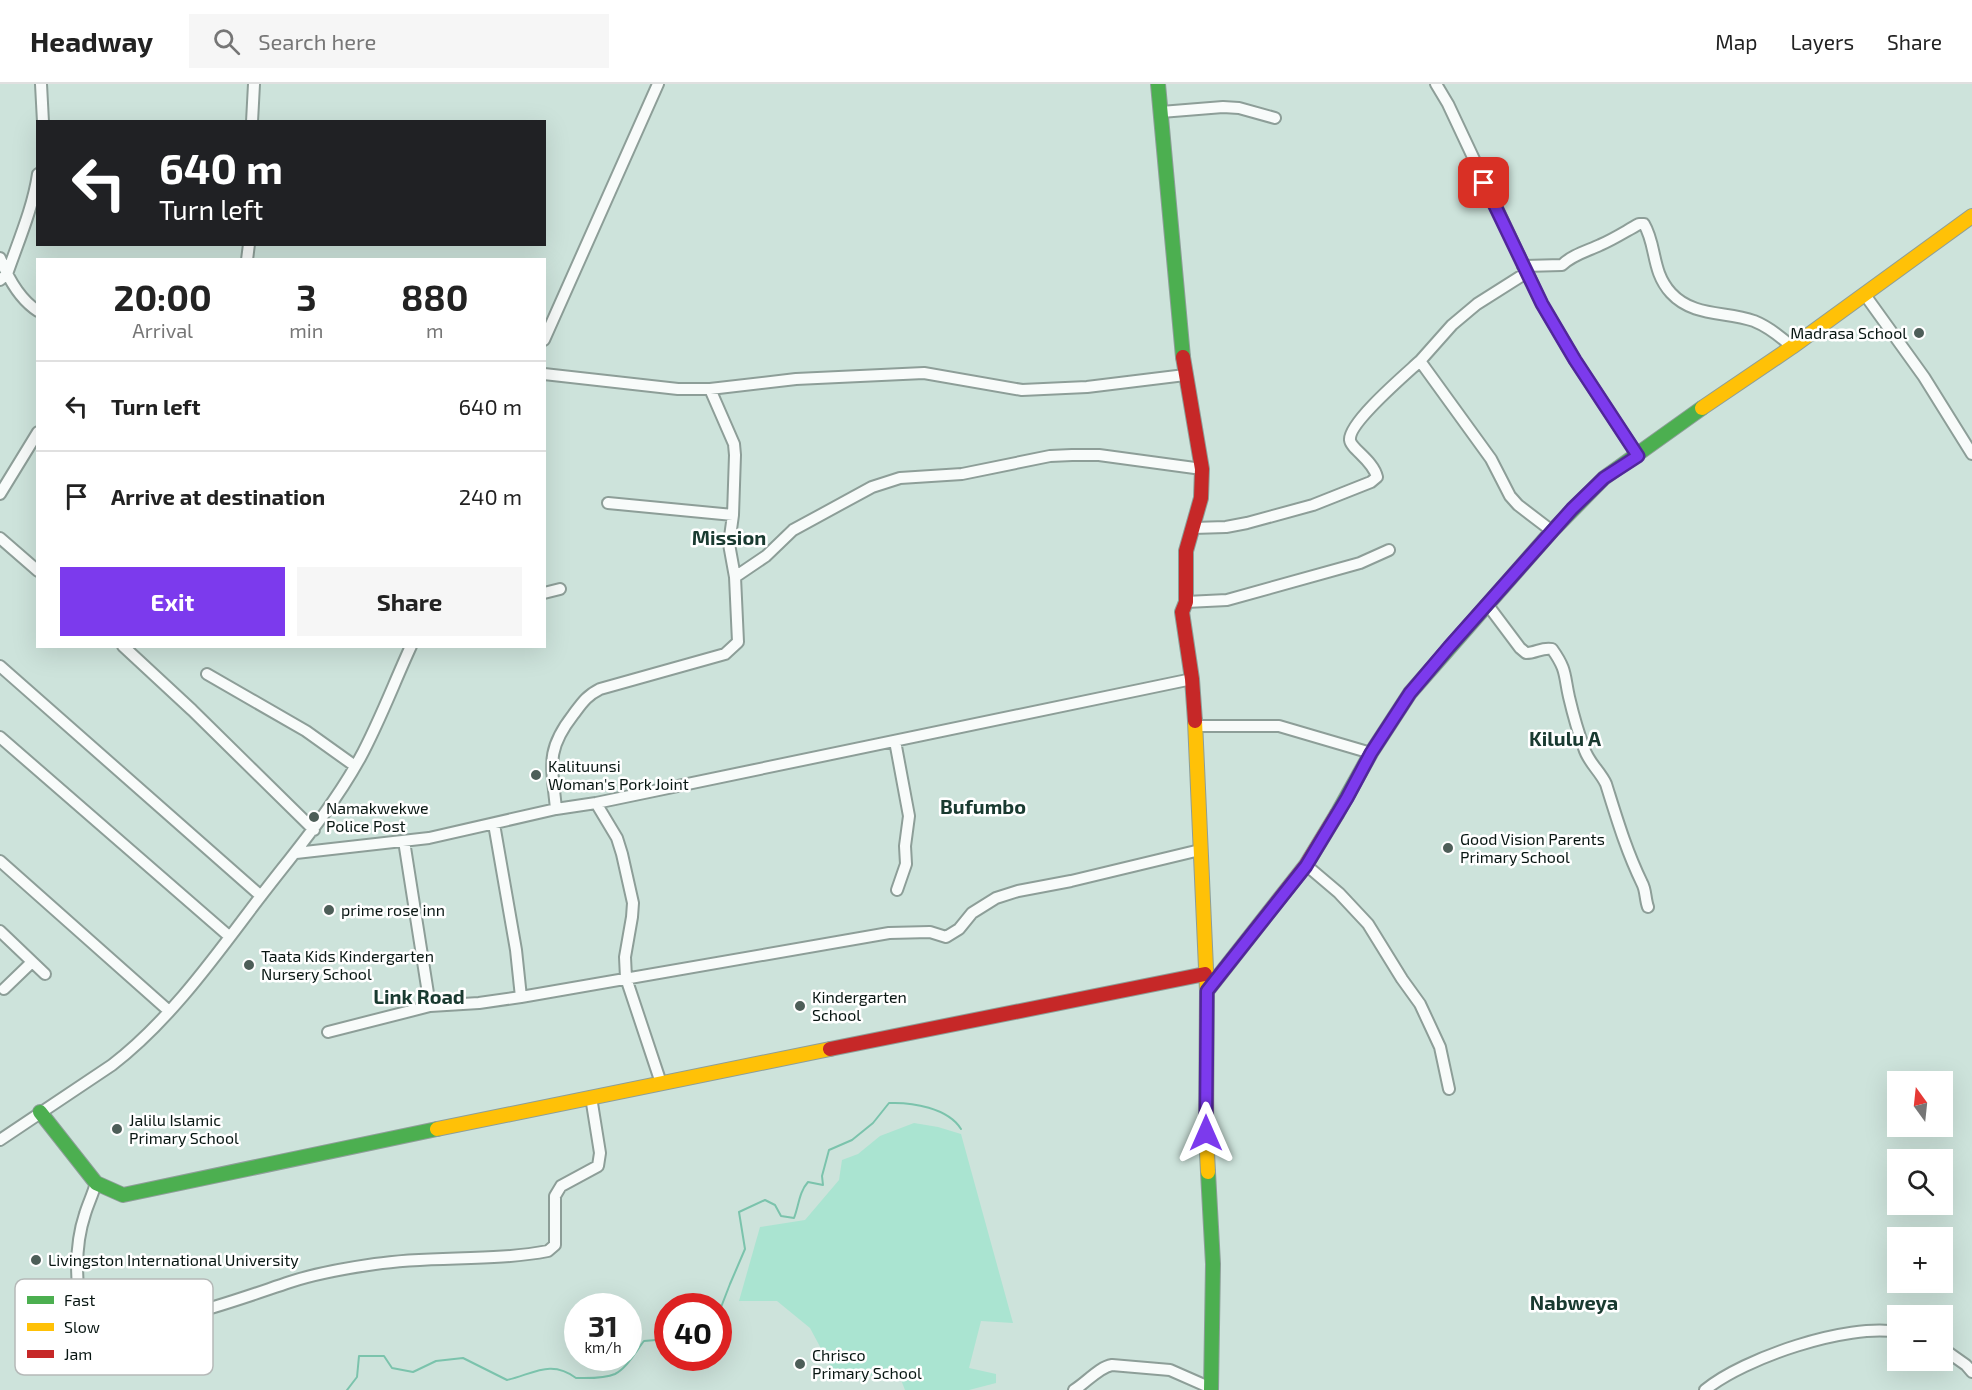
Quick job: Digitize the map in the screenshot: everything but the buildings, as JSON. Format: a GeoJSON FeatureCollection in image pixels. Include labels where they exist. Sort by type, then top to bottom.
{"type":"FeatureCollection","features":[{"type":"Feature","properties":{"kind":"street"},"geometry":{"type":"LineString","coordinates":[[41,84],[43,120]]}},
{"type":"Feature","properties":{"kind":"street"},"geometry":{"type":"LineString","coordinates":[[252,120],[254,84]]}},
{"type":"Feature","properties":{"kind":"street"},"geometry":{"type":"LineString","coordinates":[[546,336],[658,84]]}},
{"type":"Feature","properties":{"kind":"street"},"geometry":{"type":"LineString","coordinates":[[1074,1390],[1106,1366],[1112,1365],[1170,1370],[1211,1389],[1213,1264],[1207,1137],[1207,991],[1196,726],[1182,612],[1186,602],[1186,551],[1201,498],[1202,469],[1185,375],[1158,84]]}},
{"type":"Feature","properties":{"kind":"street"},"geometry":{"type":"LineString","coordinates":[[1436,84],[1448,104],[1542,304],[1575,360],[1638,456]]}},
{"type":"Feature","properties":{"kind":"street"},"geometry":{"type":"LineString","coordinates":[[1161,112],[1223,107],[1239,108],[1275,118]]}},
{"type":"Feature","properties":{"kind":"street"},"geometry":{"type":"LineString","coordinates":[[3,277],[28,212],[36,182]]}},
{"type":"Feature","properties":{"kind":"street"},"geometry":{"type":"LineString","coordinates":[[1207,991],[1306,866],[1371,753],[1410,693],[1552,531],[1604,478],[1792,347],[1972,216]]}},
{"type":"Feature","properties":{"kind":"street"},"geometry":{"type":"LineString","coordinates":[[1193,528],[1226,527],[1247,523],[1313,505],[1371,482],[1377,477],[1376,471],[1367,458],[1351,444],[1353,431],[1372,405],[1420,361],[1452,326],[1477,304],[1525,269],[1562,265],[1571,257],[1639,224],[1644,224],[1657,272],[1670,292],[1680,302],[1693,309],[1729,315],[1770,328],[1792,347]]}},
{"type":"Feature","properties":{"kind":"street"},"geometry":{"type":"LineString","coordinates":[[0,258],[3,277],[24,301],[36,310]]}},
{"type":"Feature","properties":{"kind":"street"},"geometry":{"type":"LineString","coordinates":[[1865,295],[1924,377],[1972,454]]}},
{"type":"Feature","properties":{"kind":"street"},"geometry":{"type":"LineString","coordinates":[[1420,361],[1491,459],[1510,496],[1552,531]]}},
{"type":"Feature","properties":{"kind":"street"},"geometry":{"type":"LineString","coordinates":[[546,374],[678,389],[710,389],[796,379],[924,373],[1022,390],[1087,387],[1185,375]]}},
{"type":"Feature","properties":{"kind":"street"},"geometry":{"type":"LineString","coordinates":[[556,809],[551,759],[555,742],[564,726],[588,696],[600,689],[725,654],[738,642],[735,577],[729,544],[733,515],[734,444],[710,389]]}},
{"type":"Feature","properties":{"kind":"street"},"geometry":{"type":"LineString","coordinates":[[0,494],[36,435]]}},
{"type":"Feature","properties":{"kind":"street"},"geometry":{"type":"LineString","coordinates":[[735,577],[766,556],[793,530],[872,487],[900,478],[962,474],[1050,456],[1072,455],[1099,455],[1202,469]]}},
{"type":"Feature","properties":{"kind":"street"},"geometry":{"type":"LineString","coordinates":[[608,503],[733,515]]}},
{"type":"Feature","properties":{"kind":"street"},"geometry":{"type":"LineString","coordinates":[[0,538],[36,569]]}},
{"type":"Feature","properties":{"kind":"street"},"geometry":{"type":"LineString","coordinates":[[1186,602],[1227,600],[1360,563],[1389,550]]}},
{"type":"Feature","properties":{"kind":"street"},"geometry":{"type":"LineString","coordinates":[[546,592],[560,589]]}},
{"type":"Feature","properties":{"kind":"street"},"geometry":{"type":"LineString","coordinates":[[1487,604],[1526,653],[1545,648],[1552,649],[1564,666],[1569,697],[1584,749],[1588,759],[1602,775],[1606,784],[1626,848],[1643,884],[1648,907]]}},
{"type":"Feature","properties":{"kind":"street"},"geometry":{"type":"LineString","coordinates":[[125,648],[314,830]]}},
{"type":"Feature","properties":{"kind":"street"},"geometry":{"type":"LineString","coordinates":[[0,1140],[127,1053],[169,1011],[314,830],[355,766],[410,648]]}},
{"type":"Feature","properties":{"kind":"street"},"geometry":{"type":"LineString","coordinates":[[0,666],[261,897]]}},
{"type":"Feature","properties":{"kind":"street"},"geometry":{"type":"LineString","coordinates":[[207,674],[306,731],[355,766]]}},
{"type":"Feature","properties":{"kind":"street"},"geometry":{"type":"LineString","coordinates":[[296,853],[429,838],[556,809],[596,803],[1192,679]]}},
{"type":"Feature","properties":{"kind":"street"},"geometry":{"type":"LineString","coordinates":[[1196,726],[1279,726],[1371,753]]}},
{"type":"Feature","properties":{"kind":"street"},"geometry":{"type":"LineString","coordinates":[[0,737],[230,937]]}},
{"type":"Feature","properties":{"kind":"street"},"geometry":{"type":"LineString","coordinates":[[895,741],[909,816],[905,846],[906,864],[897,890]]}},
{"type":"Feature","properties":{"kind":"street"},"geometry":{"type":"LineString","coordinates":[[596,803],[617,838],[633,903],[625,957],[626,978],[660,1083]]}},
{"type":"Feature","properties":{"kind":"street"},"geometry":{"type":"LineString","coordinates":[[494,824],[516,950],[521,997]]}},
{"type":"Feature","properties":{"kind":"street"},"geometry":{"type":"LineString","coordinates":[[404,840],[430,1006]]}},
{"type":"Feature","properties":{"kind":"street"},"geometry":{"type":"LineString","coordinates":[[328,1032],[430,1006],[479,1003],[521,997],[889,933],[930,932],[945,937],[959,929],[972,913],[996,898],[1200,850]]}},
{"type":"Feature","properties":{"kind":"street"},"geometry":{"type":"LineString","coordinates":[[1306,866],[1339,893],[1368,924],[1420,1004],[1440,1047],[1449,1089]]}},
{"type":"Feature","properties":{"kind":"street"},"geometry":{"type":"LineString","coordinates":[[3,869],[169,1011]]}},
{"type":"Feature","properties":{"kind":"street"},"geometry":{"type":"LineString","coordinates":[[0,931],[45,974]]}},
{"type":"Feature","properties":{"kind":"street"},"geometry":{"type":"LineString","coordinates":[[4,989],[31,963]]}},
{"type":"Feature","properties":{"kind":"street"},"geometry":{"type":"LineString","coordinates":[[40,1112],[96,1183],[114,1193],[123,1195],[591,1097],[1205,974]]}},
{"type":"Feature","properties":{"kind":"street"},"geometry":{"type":"LineString","coordinates":[[213,1308],[316,1275],[375,1264],[548,1251],[555,1245],[555,1196],[561,1186],[598,1166],[600,1153],[591,1097]]}},
{"type":"Feature","properties":{"kind":"street"},"geometry":{"type":"LineString","coordinates":[[79,1279],[77,1258],[84,1216],[96,1183]]}},
{"type":"Feature","properties":{"kind":"street"},"geometry":{"type":"LineString","coordinates":[[1705,1390],[1730,1373],[1788,1348],[1850,1333],[1887,1332]]}},
{"type":"Feature","properties":{"kind":"street"},"geometry":{"type":"LineString","coordinates":[[1953,1356],[1972,1372]]}},
{"type":"Feature","properties":{"kind":"green space"},"geometry":{"type":"Polygon","coordinates":[[[914,1123],[961,1134],[1013,1323],[981,1321],[969,1368],[996,1374],[996,1383],[969,1390],[905,1390],[896,1367],[873,1375],[839,1382],[810,1328],[777,1301],[739,1301],[760,1227],[805,1220],[839,1180],[842,1160],[858,1154],[880,1136],[914,1123]]]}},
{"type":"Feature","properties":{"kind":"waterway"},"geometry":{"type":"LineString","coordinates":[[727,1293],[745,1249],[739,1212],[765,1200],[775,1205],[781,1216],[794,1218],[801,1194],[808,1182],[823,1185],[822,1176],[829,1150],[852,1140],[873,1123],[889,1103],[918,1105],[939,1111],[948,1116],[961,1129]]}},
{"type":"Feature","properties":{"kind":"waterway"},"geometry":{"type":"LineString","coordinates":[[347,1390],[357,1377],[359,1356],[384,1356],[392,1368],[413,1372],[436,1361],[463,1358],[507,1380],[550,1369],[567,1372],[576,1378],[596,1378],[615,1374],[627,1364],[644,1341],[654,1340]]}},
{"type":"Feature","properties":{"kind":"traffic: fast"},"geometry":{"type":"LineString","coordinates":[[1158,84],[1183,357]]}},
{"type":"Feature","properties":{"kind":"traffic: fast"},"geometry":{"type":"LineString","coordinates":[[1337,814],[1371,753],[1410,693],[1552,531],[1604,478],[1702,408]]}},
{"type":"Feature","properties":{"kind":"traffic: fast"},"geometry":{"type":"LineString","coordinates":[[40,1112],[96,1183],[123,1195],[437,1129]]}},
{"type":"Feature","properties":{"kind":"traffic: fast"},"geometry":{"type":"LineString","coordinates":[[1208,1172],[1213,1264],[1211,1390]]}},
{"type":"Feature","properties":{"kind":"traffic: slow"},"geometry":{"type":"LineString","coordinates":[[1702,408],[1792,347],[1972,216]]}},
{"type":"Feature","properties":{"kind":"traffic: slow"},"geometry":{"type":"LineString","coordinates":[[1195,721],[1207,991],[1208,1172]]}},
{"type":"Feature","properties":{"kind":"traffic: slow"},"geometry":{"type":"LineString","coordinates":[[437,1129],[830,1049]]}},
{"type":"Feature","properties":{"kind":"traffic: jam"},"geometry":{"type":"LineString","coordinates":[[1183,357],[1202,469],[1201,498],[1186,551],[1186,602],[1182,612],[1192,679],[1195,721]]}},
{"type":"Feature","properties":{"kind":"traffic: jam"},"geometry":{"type":"LineString","coordinates":[[1207,991],[1306,865],[1337,814]]}},
{"type":"Feature","properties":{"kind":"traffic: jam"},"geometry":{"type":"LineString","coordinates":[[830,1049],[1205,974]]}},
{"type":"Feature","properties":{"kind":"place","name":"Madrasa School"},"geometry":{"type":"Point","coordinates":[1919,333]}},
{"type":"Feature","properties":{"kind":"place","name":"Kalituunsi Woman's Pork Joint"},"geometry":{"type":"Point","coordinates":[536,775]}},
{"type":"Feature","properties":{"kind":"place","name":"Namakwekwe Police Post"},"geometry":{"type":"Point","coordinates":[314,817]}},
{"type":"Feature","properties":{"kind":"place","name":"Good Vision Parents Primary School"},"geometry":{"type":"Point","coordinates":[1448,848]}},
{"type":"Feature","properties":{"kind":"place","name":"prime rose inn"},"geometry":{"type":"Point","coordinates":[329,910]}},
{"type":"Feature","properties":{"kind":"place","name":"Taata Kids Kindergarten Nursery School"},"geometry":{"type":"Point","coordinates":[249,965]}},
{"type":"Feature","properties":{"kind":"place","name":"Kindergarten School"},"geometry":{"type":"Point","coordinates":[800,1006]}},
{"type":"Feature","properties":{"kind":"place","name":"Jalilu Islamic Primary School"},"geometry":{"type":"Point","coordinates":[117,1129]}},
{"type":"Feature","properties":{"kind":"place","name":"Livingston International University"},"geometry":{"type":"Point","coordinates":[36,1260]}},
{"type":"Feature","properties":{"kind":"place","name":"Chrisco Primary School"},"geometry":{"type":"Point","coordinates":[800,1364]}},
{"type":"Feature","properties":{"kind":"district","name":"Mission"},"geometry":{"type":"Point","coordinates":[729,538]}},
{"type":"Feature","properties":{"kind":"district","name":"Kilulu A"},"geometry":{"type":"Point","coordinates":[1565,739]}},
{"type":"Feature","properties":{"kind":"district","name":"Bufumbo"},"geometry":{"type":"Point","coordinates":[983,807]}},
{"type":"Feature","properties":{"kind":"district","name":"Link Road"},"geometry":{"type":"Point","coordinates":[419,997]}},
{"type":"Feature","properties":{"kind":"district","name":"Nabweya"},"geometry":{"type":"Point","coordinates":[1574,1303]}},
{"type":"Feature","properties":{"kind":"route"},"geometry":{"type":"LineString","coordinates":[[1206,1133],[1207,991],[1306,866],[1371,753],[1410,693],[1572,509],[1604,478],[1638,456],[1575,360],[1542,304],[1484,183]]}}]}
